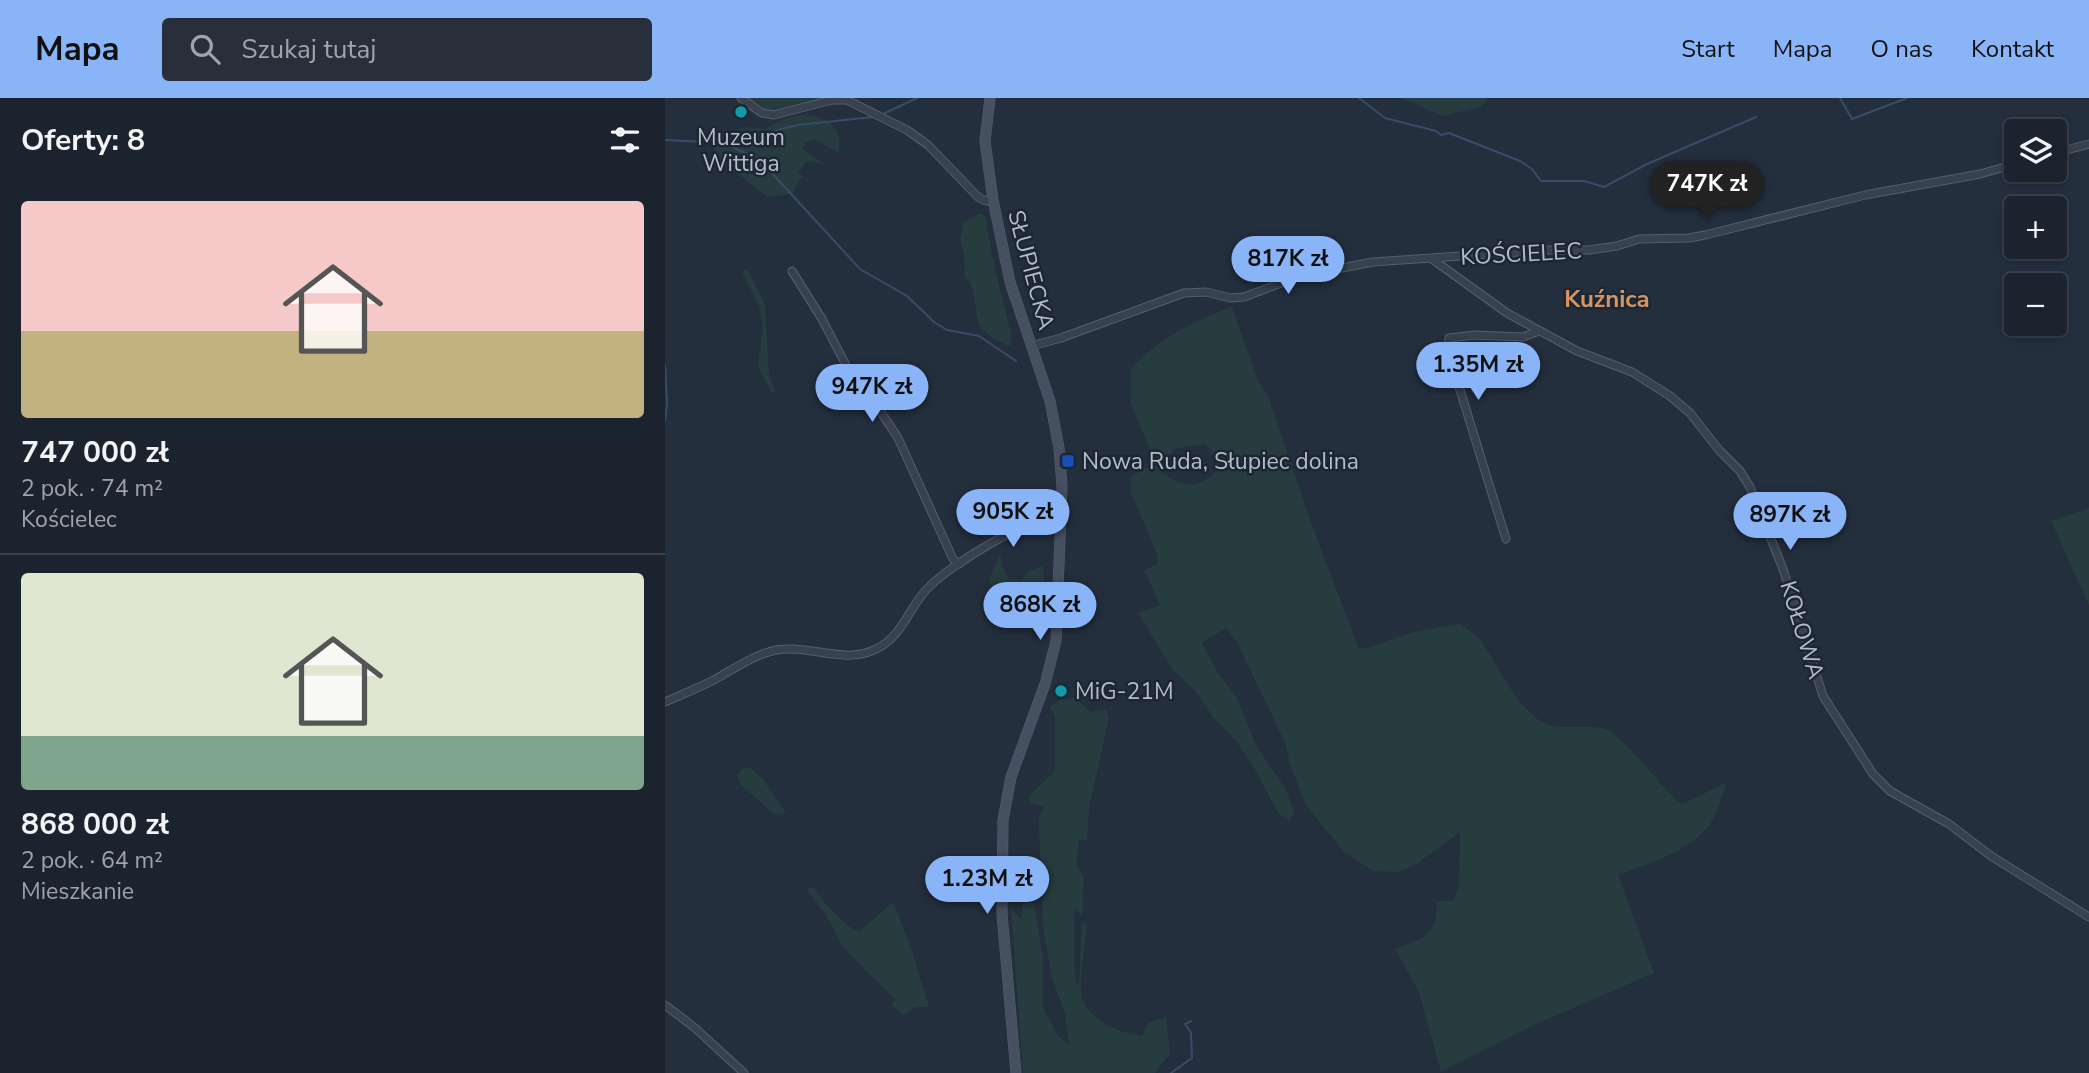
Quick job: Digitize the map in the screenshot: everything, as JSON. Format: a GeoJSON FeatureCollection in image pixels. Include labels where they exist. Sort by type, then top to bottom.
{"type":"FeatureCollection","features":[{"type":"Feature","properties":{"kind":"main road","name":"SŁUPIECKA"},"geometry":{"type":"LineString","coordinates":[[991,98],[985,141],[993,200],[1010,282],[1050,401],[1062,472],[1056,641],[1045,684],[1011,777],[1003,820],[1002,914],[1016,1073]]}},
{"type":"Feature","properties":{"kind":"street"},"geometry":{"type":"LineString","coordinates":[[741,98],[762,113],[774,115],[845,99],[918,137],[940,156],[978,197],[986,201],[993,200]]}},
{"type":"Feature","properties":{"kind":"street"},"geometry":{"type":"LineString","coordinates":[[2067,150],[2089,144]]}},
{"type":"Feature","properties":{"kind":"street","name":"KOŚCIELEC"},"geometry":{"type":"LineString","coordinates":[[1031,346],[1061,338],[1184,293],[1206,292],[1230,298],[1244,297],[1300,276],[1373,262],[1548,250],[1604,249],[1639,239],[1705,236],[1865,195],[2004,167]]}},
{"type":"Feature","properties":{"kind":"street","name":"KOŁOWA"},"geometry":{"type":"LineString","coordinates":[[1432,259],[1507,313],[1577,351],[1632,372],[1691,413],[1719,450],[1740,471],[1755,497],[1783,569],[1823,696],[1878,780],[1890,791],[1949,824],[1991,856],[2089,917]]}},
{"type":"Feature","properties":{"kind":"street"},"geometry":{"type":"LineString","coordinates":[[792,271],[822,319],[848,369],[898,439],[953,559],[959,564]]}},
{"type":"Feature","properties":{"kind":"street"},"geometry":{"type":"LineString","coordinates":[[1506,539],[1455,377],[1448,351],[1449,338],[1474,335],[1523,337],[1539,331]]}},
{"type":"Feature","properties":{"kind":"street"},"geometry":{"type":"LineString","coordinates":[[667,698],[698,688],[758,656],[775,650],[799,648],[850,655],[874,651],[886,644],[901,628],[926,590],[959,564],[1037,520],[1061,515]]}},
{"type":"Feature","properties":{"kind":"street"},"geometry":{"type":"LineString","coordinates":[[665,1005],[695,1028],[744,1073]]}},
{"type":"Feature","properties":{"kind":"green space"},"geometry":{"type":"Polygon","coordinates":[[[746,98],[828,98],[773,112],[746,98]]]}},
{"type":"Feature","properties":{"kind":"green space"},"geometry":{"type":"Polygon","coordinates":[[[1402,98],[1489,98],[1480,107],[1442,116],[1402,98]]]}},
{"type":"Feature","properties":{"kind":"green space"},"geometry":{"type":"Polygon","coordinates":[[[802,115],[828,121],[836,129],[839,136],[839,153],[814,139],[805,143],[803,149],[825,165],[807,161],[798,172],[804,177],[798,181],[793,194],[768,197],[722,162],[714,152],[713,141],[728,132],[747,127],[765,129],[784,119],[802,115]]]}},
{"type":"Feature","properties":{"kind":"green space"},"geometry":{"type":"Polygon","coordinates":[[[981,213],[985,217],[1011,333],[1011,347],[982,329],[972,288],[965,277],[960,240],[964,222],[981,213]]]}},
{"type":"Feature","properties":{"kind":"green space"},"geometry":{"type":"Polygon","coordinates":[[[747,269],[765,305],[769,377],[775,390],[772,394],[758,366],[763,328],[759,306],[742,272],[747,269]]]}},
{"type":"Feature","properties":{"kind":"green space"},"geometry":{"type":"Polygon","coordinates":[[[1232,307],[1257,378],[1268,396],[1313,528],[1359,649],[1400,636],[1460,624],[1479,638],[1515,695],[1542,722],[1555,726],[1605,729],[1623,742],[1682,804],[1727,782],[1713,819],[1696,839],[1671,854],[1618,875],[1654,973],[1531,1026],[1441,1072],[1419,992],[1395,949],[1427,934],[1435,921],[1436,901],[1453,901],[1459,886],[1460,832],[1415,865],[1398,872],[1373,871],[1343,851],[1306,805],[1290,765],[1286,745],[1237,642],[1226,628],[1202,643],[1217,671],[1237,698],[1256,745],[1285,788],[1295,813],[1289,821],[1278,813],[1236,741],[1215,719],[1194,690],[1173,670],[1138,613],[1160,605],[1144,570],[1158,564],[1157,554],[1131,493],[1131,477],[1152,464],[1177,482],[1191,485],[1203,482],[1219,467],[1213,453],[1205,444],[1173,449],[1168,458],[1158,459],[1151,452],[1131,404],[1131,369],[1153,348],[1178,332],[1232,307]]]}},
{"type":"Feature","properties":{"kind":"green space"},"geometry":{"type":"Polygon","coordinates":[[[2089,508],[2089,605],[2051,521],[2089,508]]]}},
{"type":"Feature","properties":{"kind":"green space"},"geometry":{"type":"Polygon","coordinates":[[[1000,554],[1003,569],[1009,578],[1020,580],[1030,571],[1043,566],[1046,607],[1025,618],[1020,599],[1006,600],[994,595],[989,579],[1000,554]]]}},
{"type":"Feature","properties":{"kind":"green space"},"geometry":{"type":"Polygon","coordinates":[[[1074,698],[1091,712],[1106,709],[1109,718],[1089,808],[1087,840],[1079,840],[1076,863],[1084,878],[1082,916],[1074,908],[1076,983],[1079,984],[1082,922],[1087,925],[1081,991],[1083,1001],[1095,1017],[1113,1028],[1142,1036],[1148,1023],[1166,1017],[1170,1054],[1155,1073],[1023,1073],[1011,909],[1021,919],[1023,898],[1019,869],[1028,862],[1043,960],[1043,1008],[1058,1036],[1069,1045],[1065,1013],[1052,978],[1043,926],[1039,816],[1045,807],[1029,803],[1030,795],[1055,771],[1055,717],[1050,706],[1060,700],[1074,698]]]}},
{"type":"Feature","properties":{"kind":"green space"},"geometry":{"type":"Polygon","coordinates":[[[749,767],[762,778],[786,813],[774,814],[741,785],[737,776],[742,769],[749,767]]]}},
{"type":"Feature","properties":{"kind":"green space"},"geometry":{"type":"Polygon","coordinates":[[[814,887],[834,912],[859,932],[893,902],[911,948],[929,1007],[916,1007],[904,1015],[891,1005],[896,1000],[842,945],[826,915],[806,889],[814,887]]]}},
{"type":"Feature","properties":{"kind":"waterway"},"geometry":{"type":"LineString","coordinates":[[883,114],[917,98]]}},
{"type":"Feature","properties":{"kind":"waterway"},"geometry":{"type":"LineString","coordinates":[[1359,98],[1385,118],[1436,131],[1441,135],[1449,133],[1520,161],[1532,169],[1541,181],[1584,181],[1604,187],[1647,164],[1756,117]]}},
{"type":"Feature","properties":{"kind":"waterway"},"geometry":{"type":"LineString","coordinates":[[1840,98],[1852,119],[1907,98]]}},
{"type":"Feature","properties":{"kind":"waterway"},"geometry":{"type":"LineString","coordinates":[[665,140],[725,143],[798,125],[873,117]]}},
{"type":"Feature","properties":{"kind":"waterway"},"geometry":{"type":"LineString","coordinates":[[725,143],[755,158],[770,171],[860,269],[907,296],[934,322],[947,330],[979,336],[1016,361]]}},
{"type":"Feature","properties":{"kind":"waterway"},"geometry":{"type":"LineString","coordinates":[[665,365],[665,421]]}},
{"type":"Feature","properties":{"kind":"waterway"},"geometry":{"type":"LineString","coordinates":[[1171,1073],[1192,1058],[1191,1033],[1185,1024],[1191,1021]]}},
{"type":"Feature","properties":{"kind":"place","name":"Muzeum Wittiga"},"geometry":{"type":"Point","coordinates":[741,112]}},
{"type":"Feature","properties":{"kind":"place","name":"Nowa Ruda, Słupiec dolina"},"geometry":{"type":"Point","coordinates":[1068,461]}},
{"type":"Feature","properties":{"kind":"place","name":"MiG-21M"},"geometry":{"type":"Point","coordinates":[1061,691]}},
{"type":"Feature","properties":{"kind":"district","name":"Kuźnica"},"geometry":{"type":"Point","coordinates":[1607,299]}}]}
